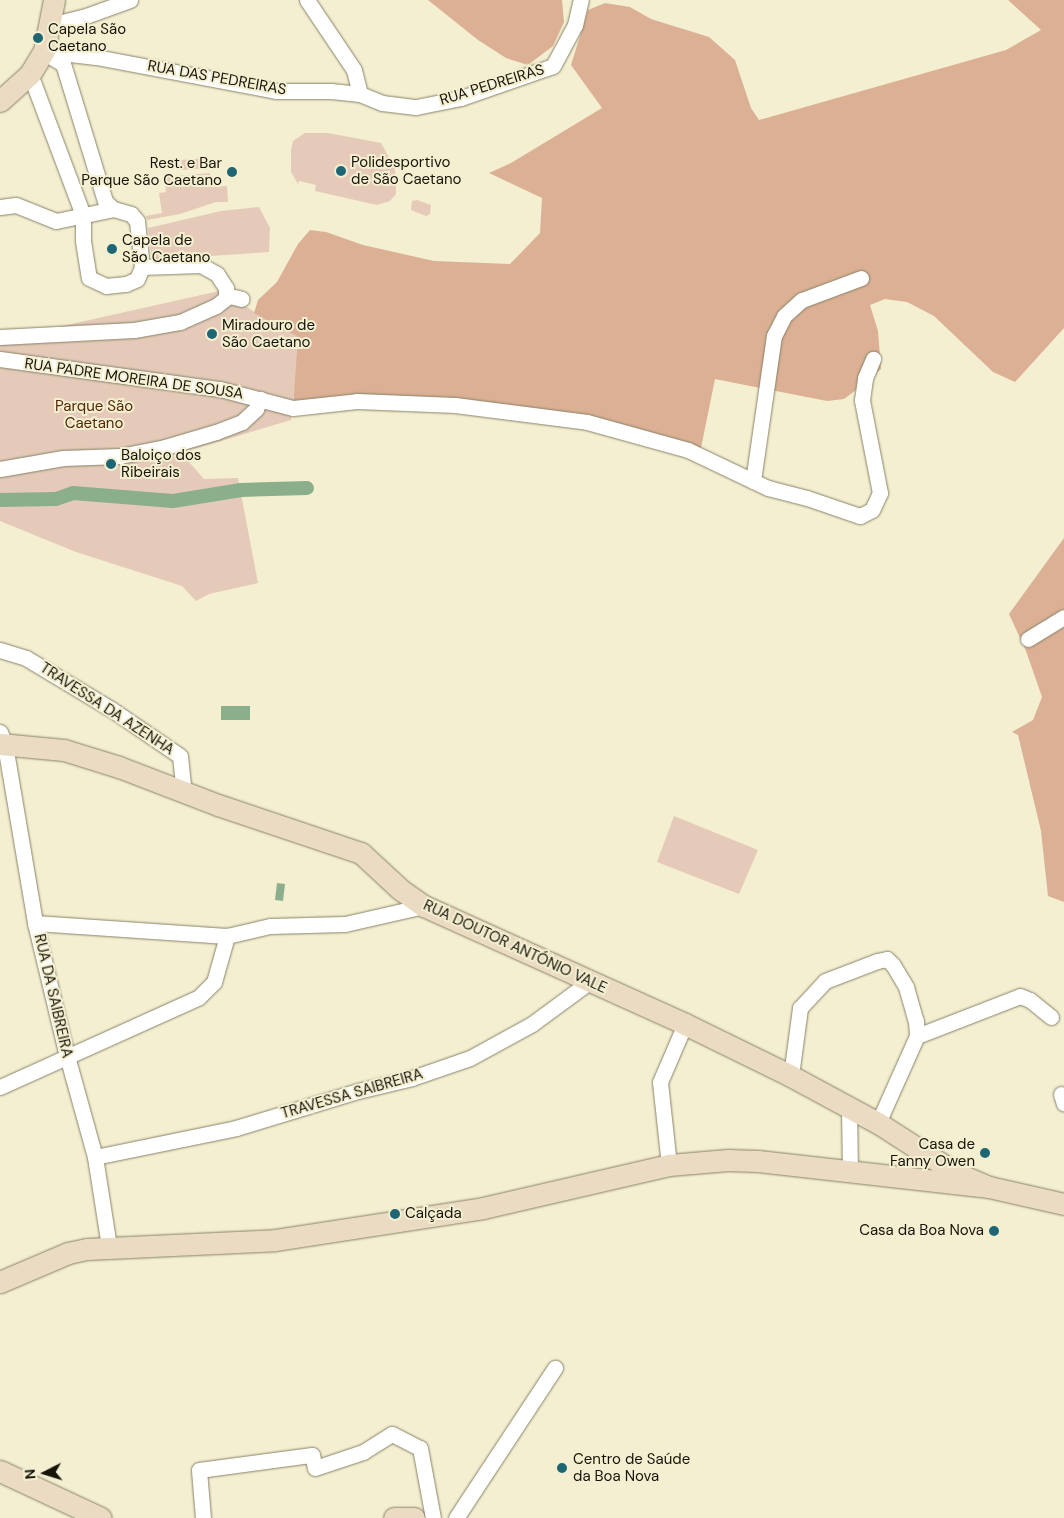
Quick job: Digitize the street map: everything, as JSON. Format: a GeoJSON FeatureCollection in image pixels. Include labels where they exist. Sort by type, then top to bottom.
{"type":"FeatureCollection","features":[{"type":"Feature","properties":{"kind":"street"},"geometry":{"type":"LineString","coordinates":[[0,101],[30,74],[44,51],[54,0]]}},
{"type":"Feature","properties":{"kind":"street"},"geometry":{"type":"LineString","coordinates":[[50,25],[83,17],[130,0]]}},
{"type":"Feature","properties":{"kind":"street"},"geometry":{"type":"LineString","coordinates":[[307,0],[354,70],[360,94]]}},
{"type":"Feature","properties":{"kind":"street","name":"RUA PEDREIRAS"},"geometry":{"type":"LineString","coordinates":[[360,94],[382,104],[416,107],[461,98],[553,66],[575,25],[581,0]]}},
{"type":"Feature","properties":{"kind":"street"},"geometry":{"type":"LineString","coordinates":[[44,51],[63,64],[105,201],[112,209]]}},
{"type":"Feature","properties":{"kind":"street","name":"RUA DAS PEDREIRAS"},"geometry":{"type":"LineString","coordinates":[[44,51],[96,56],[276,91],[330,91],[360,94]]}},
{"type":"Feature","properties":{"kind":"street"},"geometry":{"type":"LineString","coordinates":[[0,207],[16,205],[56,221],[83,215],[112,209],[131,214],[137,221],[142,267],[136,279],[120,286],[106,286],[89,278],[83,241],[83,215],[30,74]]}},
{"type":"Feature","properties":{"kind":"street"},"geometry":{"type":"LineString","coordinates":[[0,337],[134,330],[171,324],[216,306],[226,298],[226,288],[217,274],[201,265],[142,267]]}},
{"type":"Feature","properties":{"kind":"street"},"geometry":{"type":"LineString","coordinates":[[754,481],[774,336],[784,316],[802,300],[861,278]]}},
{"type":"Feature","properties":{"kind":"street"},"geometry":{"type":"LineString","coordinates":[[226,295],[242,299]]}},
{"type":"Feature","properties":{"kind":"street","name":"RUA PADRE MOREIRA DE SOUSA"},"geometry":{"type":"LineString","coordinates":[[0,359],[220,389],[293,408],[358,401],[455,405],[587,422],[688,450],[768,488],[807,498],[860,516],[872,510],[880,493],[862,400],[865,378],[873,359]]}},
{"type":"Feature","properties":{"kind":"street"},"geometry":{"type":"LineString","coordinates":[[0,469],[63,458],[120,456],[165,447],[242,422],[256,410],[260,398]]}},
{"type":"Feature","properties":{"kind":"street"},"geometry":{"type":"LineString","coordinates":[[1028,639],[1064,618]]}},
{"type":"Feature","properties":{"kind":"street","name":"TRAVESSA DA AZENHA"},"geometry":{"type":"LineString","coordinates":[[0,650],[26,658],[111,709],[180,756],[184,792]]}},
{"type":"Feature","properties":{"kind":"street","name":"RUA DOUTOR ANTÓNIO VALE"},"geometry":{"type":"LineString","coordinates":[[2,740],[64,750],[119,767],[184,792],[361,853],[401,890],[424,906],[685,1024],[878,1123],[956,1173],[989,1187]]}},
{"type":"Feature","properties":{"kind":"street","name":"RUA DA SAIBREIRA"},"geometry":{"type":"LineString","coordinates":[[2,740],[35,923],[67,1056],[95,1157],[109,1246]]}},
{"type":"Feature","properties":{"kind":"street"},"geometry":{"type":"LineString","coordinates":[[35,923],[227,936],[270,926],[346,924],[424,906]]}},
{"type":"Feature","properties":{"kind":"street"},"geometry":{"type":"LineString","coordinates":[[0,1087],[199,997],[214,982],[227,936]]}},
{"type":"Feature","properties":{"kind":"street"},"geometry":{"type":"LineString","coordinates":[[789,1076],[792,1068],[800,1008],[825,981],[877,960],[887,959],[906,987],[916,1020],[918,1036],[878,1123]]}},
{"type":"Feature","properties":{"kind":"street","name":"TRAVESSA SAIBREIRA"},"geometry":{"type":"LineString","coordinates":[[95,1157],[236,1128],[358,1091],[412,1078],[470,1058],[532,1024],[589,982]]}},
{"type":"Feature","properties":{"kind":"street"},"geometry":{"type":"LineString","coordinates":[[918,1036],[1020,996],[1030,1000],[1051,1017]]}},
{"type":"Feature","properties":{"kind":"street"},"geometry":{"type":"LineString","coordinates":[[669,1165],[660,1082],[685,1024]]}},
{"type":"Feature","properties":{"kind":"street"},"geometry":{"type":"LineString","coordinates":[[850,1108],[850,1170]]}},
{"type":"Feature","properties":{"kind":"street"},"geometry":{"type":"LineString","coordinates":[[0,1282],[68,1254],[109,1246],[275,1240],[483,1208],[669,1165],[742,1160],[850,1170],[989,1187],[1063,1201]]}},
{"type":"Feature","properties":{"kind":"street"},"geometry":{"type":"LineString","coordinates":[[456,1518],[554,1368]]}},
{"type":"Feature","properties":{"kind":"street"},"geometry":{"type":"LineString","coordinates":[[202,1518],[199,1470],[312,1455],[316,1468],[363,1452],[392,1434],[420,1448],[433,1518]]}},
{"type":"Feature","properties":{"kind":"street"},"geometry":{"type":"LineString","coordinates":[[0,1471],[101,1518]]}},
{"type":"Feature","properties":{"kind":"street"},"geometry":{"type":"LineString","coordinates":[[394,1518],[414,1518]]}},
{"type":"Feature","properties":{"kind":"green space"},"geometry":{"type":"Polygon","coordinates":[[[305,133],[328,133],[381,143],[395,168],[396,194],[390,201],[377,205],[315,191],[316,185],[299,181],[298,184],[291,172],[291,150],[293,141],[305,133]]]}},
{"type":"Feature","properties":{"kind":"green space"},"geometry":{"type":"Polygon","coordinates":[[[209,158],[210,168],[182,170],[181,160],[209,158]]]}},
{"type":"Feature","properties":{"kind":"green space"},"geometry":{"type":"Polygon","coordinates":[[[210,173],[211,187],[227,186],[228,202],[216,202],[180,214],[147,220],[146,216],[162,213],[159,193],[166,192],[164,177],[210,173]]]}},
{"type":"Feature","properties":{"kind":"green space"},"geometry":{"type":"Polygon","coordinates":[[[417,200],[431,205],[430,214],[426,216],[411,210],[412,201],[417,200]]]}},
{"type":"Feature","properties":{"kind":"green space"},"geometry":{"type":"Polygon","coordinates":[[[259,207],[270,228],[269,252],[152,260],[148,228],[221,211],[259,207]]]}},
{"type":"Feature","properties":{"kind":"green space","name":"Parque São Caetano"},"geometry":{"type":"Polygon","coordinates":[[[219,291],[298,337],[298,360],[291,420],[181,453],[204,479],[238,478],[258,583],[209,594],[196,601],[182,586],[76,552],[0,521],[0,340],[219,291]]]}},
{"type":"Feature","properties":{"kind":"green space"},"geometry":{"type":"Polygon","coordinates":[[[674,816],[758,850],[739,894],[657,862],[674,816]]]}},
{"type":"Feature","properties":{"kind":"shaded area"},"geometry":{"type":"Polygon","coordinates":[[[428,0],[562,0],[564,22],[553,46],[528,65],[506,58],[478,40],[428,0]]]}},
{"type":"Feature","properties":{"kind":"shaded area"},"geometry":{"type":"Polygon","coordinates":[[[1008,0],[1064,0],[1064,328],[1015,382],[993,372],[934,316],[907,302],[885,299],[870,305],[878,331],[881,369],[864,384],[844,399],[827,401],[715,379],[701,448],[587,422],[455,405],[293,408],[298,337],[254,313],[258,300],[277,282],[298,244],[310,230],[326,232],[363,245],[434,261],[510,264],[540,233],[542,198],[489,173],[511,163],[602,108],[571,65],[588,10],[605,3],[630,7],[651,19],[709,37],[735,60],[751,108],[759,120],[1006,50],[1041,30],[1008,0]]]}},
{"type":"Feature","properties":{"kind":"shaded area"},"geometry":{"type":"Polygon","coordinates":[[[1064,538],[1064,902],[1048,896],[1041,831],[1018,735],[1012,732],[1033,720],[1042,697],[1026,651],[1009,614],[1064,538]]]}},
{"type":"Feature","properties":{"kind":"shaded area"},"geometry":{"type":"Polygon","coordinates":[[[221,706],[250,706],[250,720],[221,720],[221,706]]]}},
{"type":"Feature","properties":{"kind":"shaded area"},"geometry":{"type":"Polygon","coordinates":[[[277,883],[285,884],[283,901],[275,900],[277,883]]]}},
{"type":"Feature","properties":{"kind":"waterway"},"geometry":{"type":"LineString","coordinates":[[0,500],[56,499],[73,493],[173,501],[241,490],[307,488]]}},
{"type":"Feature","properties":{"kind":"place","name":"Capela São Caetano"},"geometry":{"type":"Point","coordinates":[38,38]}},
{"type":"Feature","properties":{"kind":"place","name":"Polidesportivo de São Caetano"},"geometry":{"type":"Point","coordinates":[341,171]}},
{"type":"Feature","properties":{"kind":"place","name":"Rest. e Bar Parque São Caetano"},"geometry":{"type":"Point","coordinates":[232,172]}},
{"type":"Feature","properties":{"kind":"place","name":"Capela de São Caetano"},"geometry":{"type":"Point","coordinates":[112,249]}},
{"type":"Feature","properties":{"kind":"place","name":"Miradouro de São Caetano"},"geometry":{"type":"Point","coordinates":[212,334]}},
{"type":"Feature","properties":{"kind":"place","name":"Baloiço dos Ribeirais"},"geometry":{"type":"Point","coordinates":[111,464]}},
{"type":"Feature","properties":{"kind":"place","name":"Casa de Fanny Owen"},"geometry":{"type":"Point","coordinates":[985,1153]}},
{"type":"Feature","properties":{"kind":"place","name":"Calçada"},"geometry":{"type":"Point","coordinates":[395,1214]}},
{"type":"Feature","properties":{"kind":"place","name":"Casa da Boa Nova"},"geometry":{"type":"Point","coordinates":[994,1231]}},
{"type":"Feature","properties":{"kind":"place","name":"Centro de Saúde da Boa Nova"},"geometry":{"type":"Point","coordinates":[562,1468]}}]}
